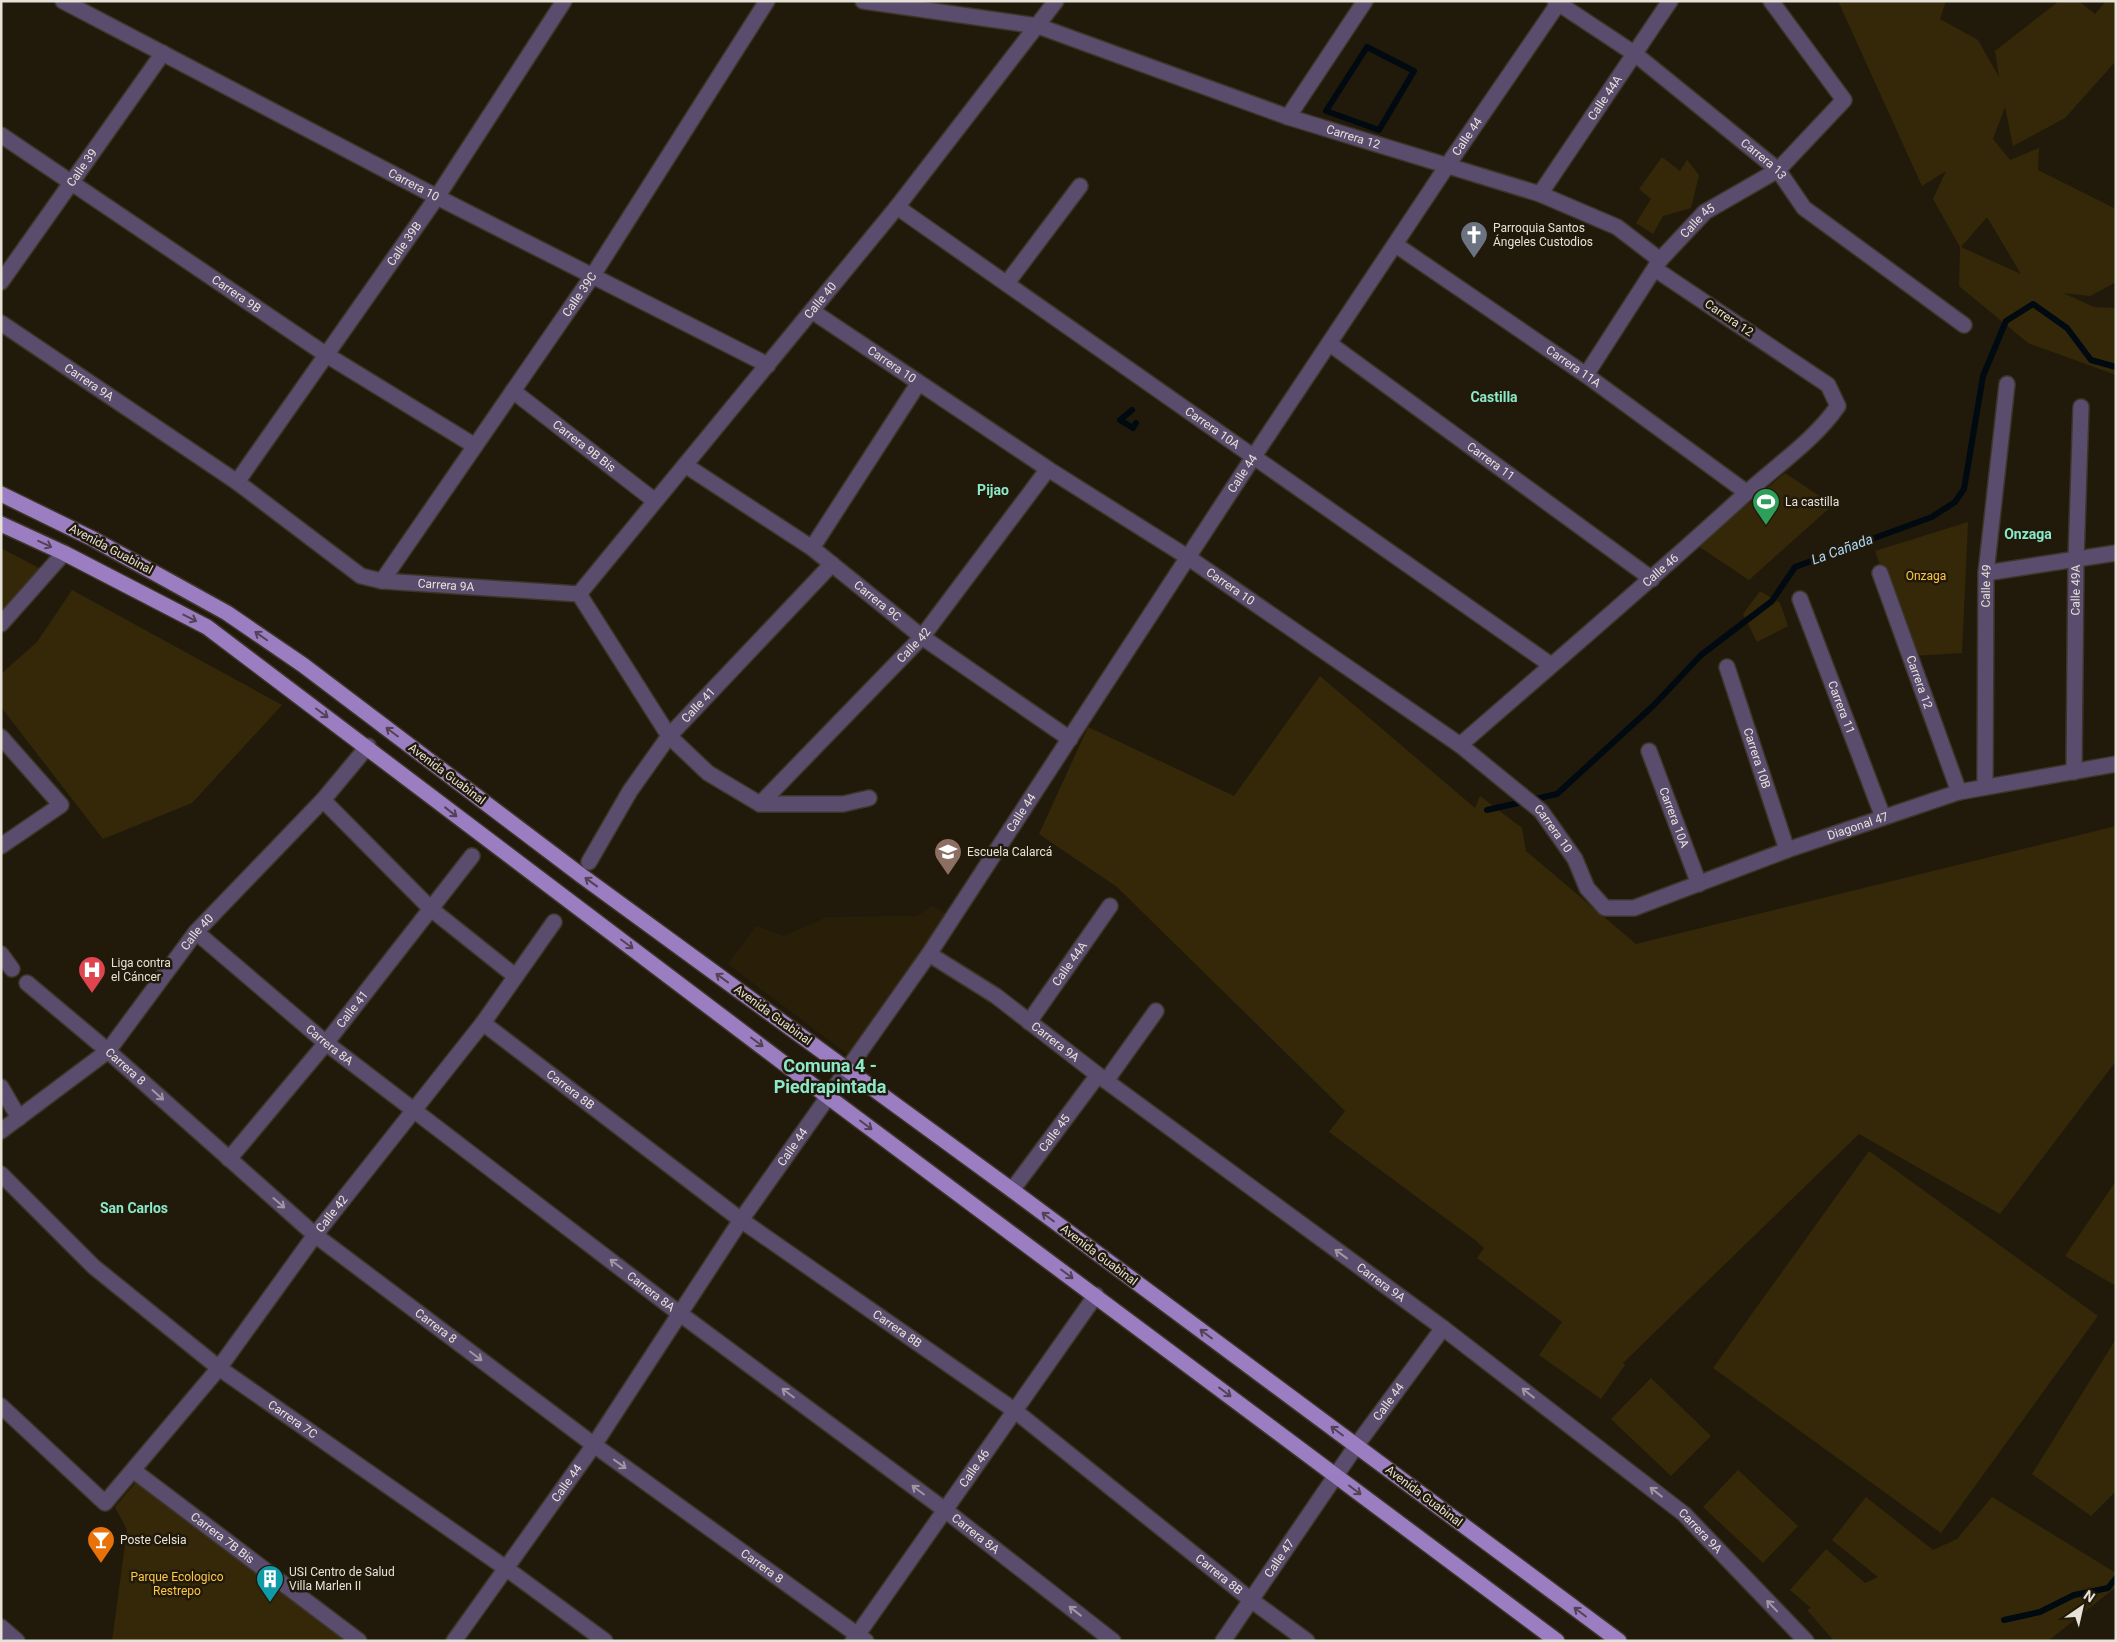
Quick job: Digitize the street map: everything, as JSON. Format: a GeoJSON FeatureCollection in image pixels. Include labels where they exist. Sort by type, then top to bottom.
{"type":"FeatureCollection","features":[{"type":"Feature","properties":{"kind":"main road","name":"Avenida Guabinal"},"geometry":{"type":"LineString","coordinates":[[1,494],[93,539],[235,618],[303,665],[582,876],[1012,1190],[1619,1641]]}},
{"type":"Feature","properties":{"kind":"main road","name":"Avenida Guabinal"},"geometry":{"type":"LineString","coordinates":[[1,524],[64,553],[207,626],[368,746],[483,837],[827,1096],[1557,1641]]}},
{"type":"Feature","properties":{"kind":"street","name":"Carrera 10"},"geometry":{"type":"LineString","coordinates":[[63,1],[437,197],[768,365]]}},
{"type":"Feature","properties":{"kind":"street","name":"Calle 39B"},"geometry":{"type":"LineString","coordinates":[[237,482],[437,197],[564,1]]}},
{"type":"Feature","properties":{"kind":"street","name":"Calle 39C"},"geometry":{"type":"LineString","coordinates":[[382,581],[593,275],[767,1]]}},
{"type":"Feature","properties":{"kind":"street","name":"Carrera 12"},"geometry":{"type":"LineString","coordinates":[[863,1],[1038,26],[1288,117],[1540,194],[1618,226],[1658,264],[1828,385]]}},
{"type":"Feature","properties":{"kind":"street","name":"Calle 40"},"geometry":{"type":"LineString","coordinates":[[579,594],[897,207],[1056,1]]}},
{"type":"Feature","properties":{"kind":"street"},"geometry":{"type":"LineString","coordinates":[[1288,117],[1365,1]]}},
{"type":"Feature","properties":{"kind":"street","name":"Calle 44A"},"geometry":{"type":"LineString","coordinates":[[1540,194],[1670,1]]}},
{"type":"Feature","properties":{"kind":"street","name":"Calle 45"},"geometry":{"type":"LineString","coordinates":[[1586,374],[1658,264],[1705,212],[1778,170],[1844,100],[1771,1]]}},
{"type":"Feature","properties":{"kind":"street","name":"Carrera 13"},"geometry":{"type":"LineString","coordinates":[[1558,2],[1635,54],[1778,170],[1804,208],[1964,325]]}},
{"type":"Feature","properties":{"kind":"street","name":"Calle 44"},"geometry":{"type":"LineString","coordinates":[[454,1641],[594,1445],[741,1220],[929,954],[1254,456],[1558,2]]}},
{"type":"Feature","properties":{"kind":"street","name":"Calle 39"},"geometry":{"type":"LineString","coordinates":[[1,282],[163,53]]}},
{"type":"Feature","properties":{"kind":"street","name":"Carrera 9B"},"geometry":{"type":"LineString","coordinates":[[1,135],[325,354],[475,446]]}},
{"type":"Feature","properties":{"kind":"street"},"geometry":{"type":"LineString","coordinates":[[1007,284],[1080,186]]}},
{"type":"Feature","properties":{"kind":"street","name":"Carrera 10A"},"geometry":{"type":"LineString","coordinates":[[897,207],[1551,665]]}},
{"type":"Feature","properties":{"kind":"street","name":"Carrera 11A"},"geometry":{"type":"LineString","coordinates":[[1396,245],[1586,374],[1746,492]]}},
{"type":"Feature","properties":{"kind":"street","name":"Carrera 10"},"geometry":{"type":"LineString","coordinates":[[812,312],[1048,469],[1189,558],[1460,745],[1541,811],[1575,859],[1587,888],[1605,908]]}},
{"type":"Feature","properties":{"kind":"street","name":"Carrera 9A"},"geometry":{"type":"LineString","coordinates":[[1,323],[237,482],[361,576],[382,581],[579,594]]}},
{"type":"Feature","properties":{"kind":"street","name":"Carrera 11"},"geometry":{"type":"LineString","coordinates":[[1330,344],[1652,579]]}},
{"type":"Feature","properties":{"kind":"street"},"geometry":{"type":"LineString","coordinates":[[812,548],[918,384]]}},
{"type":"Feature","properties":{"kind":"street","name":"Calle 49"},"geometry":{"type":"LineString","coordinates":[[1985,787],[1986,573],[2007,384]]}},
{"type":"Feature","properties":{"kind":"street","name":"Calle 46"},"geometry":{"type":"LineString","coordinates":[[1460,745],[1652,579],[1746,492],[1826,424],[1838,406],[1828,385]]}},
{"type":"Feature","properties":{"kind":"street","name":"Carrera 9B Bis"},"geometry":{"type":"LineString","coordinates":[[513,391],[655,501]]}},
{"type":"Feature","properties":{"kind":"street","name":"Calle 49A"},"geometry":{"type":"LineString","coordinates":[[2074,772],[2076,559],[2081,407]]}},
{"type":"Feature","properties":{"kind":"street","name":"Carrera 9C"},"geometry":{"type":"LineString","coordinates":[[685,465],[812,548],[922,637],[1070,739]]}},
{"type":"Feature","properties":{"kind":"street","name":"Calle 42"},"geometry":{"type":"LineString","coordinates":[[760,804],[922,637],[1048,469]]}},
{"type":"Feature","properties":{"kind":"street"},"geometry":{"type":"LineString","coordinates":[[1,624],[64,553]]}},
{"type":"Feature","properties":{"kind":"street"},"geometry":{"type":"LineString","coordinates":[[1986,573],[2116,553]]}},
{"type":"Feature","properties":{"kind":"street","name":"Calle 41"},"geometry":{"type":"LineString","coordinates":[[589,862],[630,791],[669,736],[832,564]]}},
{"type":"Feature","properties":{"kind":"street","name":"Carrera 12"},"geometry":{"type":"LineString","coordinates":[[1880,573],[1959,792]]}},
{"type":"Feature","properties":{"kind":"street"},"geometry":{"type":"LineString","coordinates":[[579,594],[669,736],[708,773],[760,804],[843,804],[869,798]]}},
{"type":"Feature","properties":{"kind":"street","name":"Carrera 11"},"geometry":{"type":"LineString","coordinates":[[1800,599],[1883,817]]}},
{"type":"Feature","properties":{"kind":"street","name":"Carrera 10B"},"geometry":{"type":"LineString","coordinates":[[1727,668],[1787,850]]}},
{"type":"Feature","properties":{"kind":"street"},"geometry":{"type":"LineString","coordinates":[[1,736],[61,806],[1,846]]}},
{"type":"Feature","properties":{"kind":"street","name":"Calle 40"},"geometry":{"type":"LineString","coordinates":[[1,1130],[108,1051],[196,932],[323,800],[368,746]]}},
{"type":"Feature","properties":{"kind":"street","name":"Carrera 10A"},"geometry":{"type":"LineString","coordinates":[[1649,751],[1699,884]]}},
{"type":"Feature","properties":{"kind":"street","name":"Diagonal 47"},"geometry":{"type":"LineString","coordinates":[[1605,908],[1634,908],[1787,850],[1959,792],[2116,764]]}},
{"type":"Feature","properties":{"kind":"street"},"geometry":{"type":"LineString","coordinates":[[323,800],[431,909],[515,976]]}},
{"type":"Feature","properties":{"kind":"street","name":"Calle 41"},"geometry":{"type":"LineString","coordinates":[[229,1159],[326,1043],[472,856]]}},
{"type":"Feature","properties":{"kind":"street","name":"Calle 44A"},"geometry":{"type":"LineString","coordinates":[[1029,1022],[1110,906]]}},
{"type":"Feature","properties":{"kind":"street","name":"Calle 42"},"geometry":{"type":"LineString","coordinates":[[1,1406],[105,1504],[219,1368],[315,1235],[484,1023],[554,922]]}},
{"type":"Feature","properties":{"kind":"street","name":"Carrera 8A"},"geometry":{"type":"LineString","coordinates":[[196,932],[326,1043],[680,1313],[945,1510],[1113,1641]]}},
{"type":"Feature","properties":{"kind":"street"},"geometry":{"type":"LineString","coordinates":[[1,954],[12,969]]}},
{"type":"Feature","properties":{"kind":"street","name":"Carrera 9A"},"geometry":{"type":"LineString","coordinates":[[929,954],[996,996],[1102,1078],[1443,1328],[1684,1514],[1806,1641]]}},
{"type":"Feature","properties":{"kind":"street","name":"Carrera 8"},"geometry":{"type":"LineString","coordinates":[[27,983],[108,1051],[315,1235],[594,1445],[859,1639]]}},
{"type":"Feature","properties":{"kind":"street","name":"Calle 45"},"geometry":{"type":"LineString","coordinates":[[1012,1190],[1156,1011]]}},
{"type":"Feature","properties":{"kind":"street","name":"Carrera 8B"},"geometry":{"type":"LineString","coordinates":[[484,1023],[741,1220],[1014,1410],[1251,1600],[1307,1641]]}},
{"type":"Feature","properties":{"kind":"street"},"geometry":{"type":"LineString","coordinates":[[1,1087],[18,1118]]}},
{"type":"Feature","properties":{"kind":"street","name":"Carrera 7C"},"geometry":{"type":"LineString","coordinates":[[1,1174],[94,1267],[219,1368],[507,1569],[605,1641]]}},
{"type":"Feature","properties":{"kind":"street","name":"Calle 46"},"geometry":{"type":"LineString","coordinates":[[859,1639],[945,1510],[1096,1295]]}},
{"type":"Feature","properties":{"kind":"street","name":"Calle 44"},"geometry":{"type":"LineString","coordinates":[[1336,1475],[1443,1328]]}},
{"type":"Feature","properties":{"kind":"street","name":"Carrera 7B Bis"},"geometry":{"type":"LineString","coordinates":[[134,1471],[359,1641]]}},
{"type":"Feature","properties":{"kind":"street","name":"Calle 47"},"geometry":{"type":"LineString","coordinates":[[1223,1641],[1336,1475]]}},
{"type":"Feature","properties":{"kind":"street"},"geometry":{"type":"LineString","coordinates":[[1,1627],[17,1641]]}},
{"type":"Feature","properties":{"kind":"shaded area"},"geometry":{"type":"Polygon","coordinates":[[[932,906],[950,916],[850,1056],[728,964],[756,926],[784,936],[827,917],[917,916],[932,906]]]}},
{"type":"Feature","properties":{"kind":"green space"},"geometry":{"type":"Polygon","coordinates":[[[1838,1],[1946,1],[1940,19],[1978,40],[1999,77],[1995,51],[2059,1],[2079,1],[2095,14],[2106,1],[2116,1],[2116,61],[2065,118],[2013,146],[2005,107],[1993,139],[2010,160],[2039,148],[2038,170],[2116,209],[2116,282],[2090,296],[2063,293],[2094,307],[2116,308],[2116,375],[2028,343],[1959,286],[1960,247],[1933,199],[1946,171],[1922,186],[1838,1]],[[1987,217],[1961,247],[2021,274],[1987,217]]]}},
{"type":"Feature","properties":{"kind":"green space"},"geometry":{"type":"Polygon","coordinates":[[[1662,157],[1680,171],[1687,160],[1699,175],[1691,208],[1663,216],[1653,234],[1636,223],[1651,199],[1639,189],[1662,157]]]}},
{"type":"Feature","properties":{"kind":"green space","name":"La castilla"},"geometry":{"type":"Polygon","coordinates":[[[1785,473],[1833,505],[1749,580],[1698,546],[1785,473]]]}},
{"type":"Feature","properties":{"kind":"green space","name":"Onzaga"},"geometry":{"type":"Polygon","coordinates":[[[1968,522],[1962,653],[1911,656],[1875,551],[1968,522]]]}},
{"type":"Feature","properties":{"kind":"green space"},"geometry":{"type":"Polygon","coordinates":[[[1,548],[41,569],[1,619],[1,548]]]}},
{"type":"Feature","properties":{"kind":"green space"},"geometry":{"type":"Polygon","coordinates":[[[72,590],[282,705],[192,803],[103,839],[1,707],[1,674],[37,642],[72,590]]]}},
{"type":"Feature","properties":{"kind":"green space"},"geometry":{"type":"Polygon","coordinates":[[[1760,591],[1780,603],[1788,626],[1757,642],[1743,614],[1760,591]]]}},
{"type":"Feature","properties":{"kind":"green space"},"geometry":{"type":"Polygon","coordinates":[[[1320,676],[1475,808],[1480,796],[1522,828],[1526,851],[1636,944],[2116,826],[2116,1061],[2000,1214],[1859,1134],[1623,1363],[1625,1365],[1601,1399],[1539,1355],[1562,1322],[1477,1258],[1484,1248],[1475,1240],[1329,1132],[1345,1111],[1117,887],[1039,834],[1088,727],[1234,796],[1320,676]]]}},
{"type":"Feature","properties":{"kind":"green space"},"geometry":{"type":"Polygon","coordinates":[[[1869,1151],[2098,1316],[1941,1533],[1713,1368],[1869,1151]]]}},
{"type":"Feature","properties":{"kind":"green space"},"geometry":{"type":"Polygon","coordinates":[[[2116,1181],[2116,1286],[2065,1256],[2116,1181]]]}},
{"type":"Feature","properties":{"kind":"green space"},"geometry":{"type":"Polygon","coordinates":[[[2116,1339],[2116,1491],[2091,1516],[2032,1474],[2116,1339]]]}},
{"type":"Feature","properties":{"kind":"green space"},"geometry":{"type":"Polygon","coordinates":[[[1651,1378],[1711,1436],[1671,1476],[1611,1419],[1651,1378]]]}},
{"type":"Feature","properties":{"kind":"green space"},"geometry":{"type":"Polygon","coordinates":[[[1738,1470],[1798,1526],[1763,1563],[1703,1507],[1738,1470]]]}},
{"type":"Feature","properties":{"kind":"green space","name":"Parque Ecologico Restrepo"},"geometry":{"type":"Polygon","coordinates":[[[136,1482],[351,1641],[112,1641],[127,1530],[115,1507],[136,1482]]]}},
{"type":"Feature","properties":{"kind":"green space"},"geometry":{"type":"Polygon","coordinates":[[[1866,1497],[1933,1550],[1957,1539],[1992,1497],[2116,1573],[2116,1587],[2048,1641],[1834,1641],[1807,1610],[1811,1608],[1790,1590],[1826,1549],[1865,1583],[1878,1577],[1832,1540],[1866,1497]]]}},
{"type":"Feature","properties":{"kind":"waterway"},"geometry":{"type":"LineString","coordinates":[[1367,47],[1414,71],[1379,130],[1326,111],[1367,47]]}},
{"type":"Feature","properties":{"kind":"waterway","name":"La Cañada"},"geometry":{"type":"LineString","coordinates":[[1487,810],[1557,794],[1654,705],[1701,655],[1772,601],[1795,567],[1932,517],[1955,502],[1964,489],[1983,376],[2006,321],[2033,304],[2067,328],[2091,360],[2116,367]]}},
{"type":"Feature","properties":{"kind":"waterway"},"geometry":{"type":"LineString","coordinates":[[1132,410],[1120,420],[1133,428],[1136,423]]}},
{"type":"Feature","properties":{"kind":"waterway"},"geometry":{"type":"LineString","coordinates":[[2004,1620],[2040,1612],[2074,1595],[2108,1588],[2116,1578]]}},
{"type":"Feature","properties":{"kind":"place","name":"Parroquia Santos Ángeles Custodios"},"geometry":{"type":"Point","coordinates":[1474,259]}},
{"type":"Feature","properties":{"kind":"place","name":"La castilla"},"geometry":{"type":"Point","coordinates":[1766,526]}},
{"type":"Feature","properties":{"kind":"place","name":"Escuela Calarcá"},"geometry":{"type":"Point","coordinates":[948,876]}},
{"type":"Feature","properties":{"kind":"place","name":"Liga contra el Cáncer"},"geometry":{"type":"Point","coordinates":[92,994]}},
{"type":"Feature","properties":{"kind":"place","name":"Poste Celsia"},"geometry":{"type":"Point","coordinates":[101,1564]}},
{"type":"Feature","properties":{"kind":"place","name":"USI Centro de Salud Villa Marlen II"},"geometry":{"type":"Point","coordinates":[270,1603]}},
{"type":"Feature","properties":{"kind":"district","name":"Castilla"},"geometry":{"type":"Point","coordinates":[1494,397]}},
{"type":"Feature","properties":{"kind":"district","name":"Pijao"},"geometry":{"type":"Point","coordinates":[993,490]}},
{"type":"Feature","properties":{"kind":"district","name":"Onzaga"},"geometry":{"type":"Point","coordinates":[2028,534]}},
{"type":"Feature","properties":{"kind":"district","name":"Comuna 4 - Piedrapintada"},"geometry":{"type":"Point","coordinates":[830,1076]}},
{"type":"Feature","properties":{"kind":"district","name":"San Carlos"},"geometry":{"type":"Point","coordinates":[134,1208]}}]}
